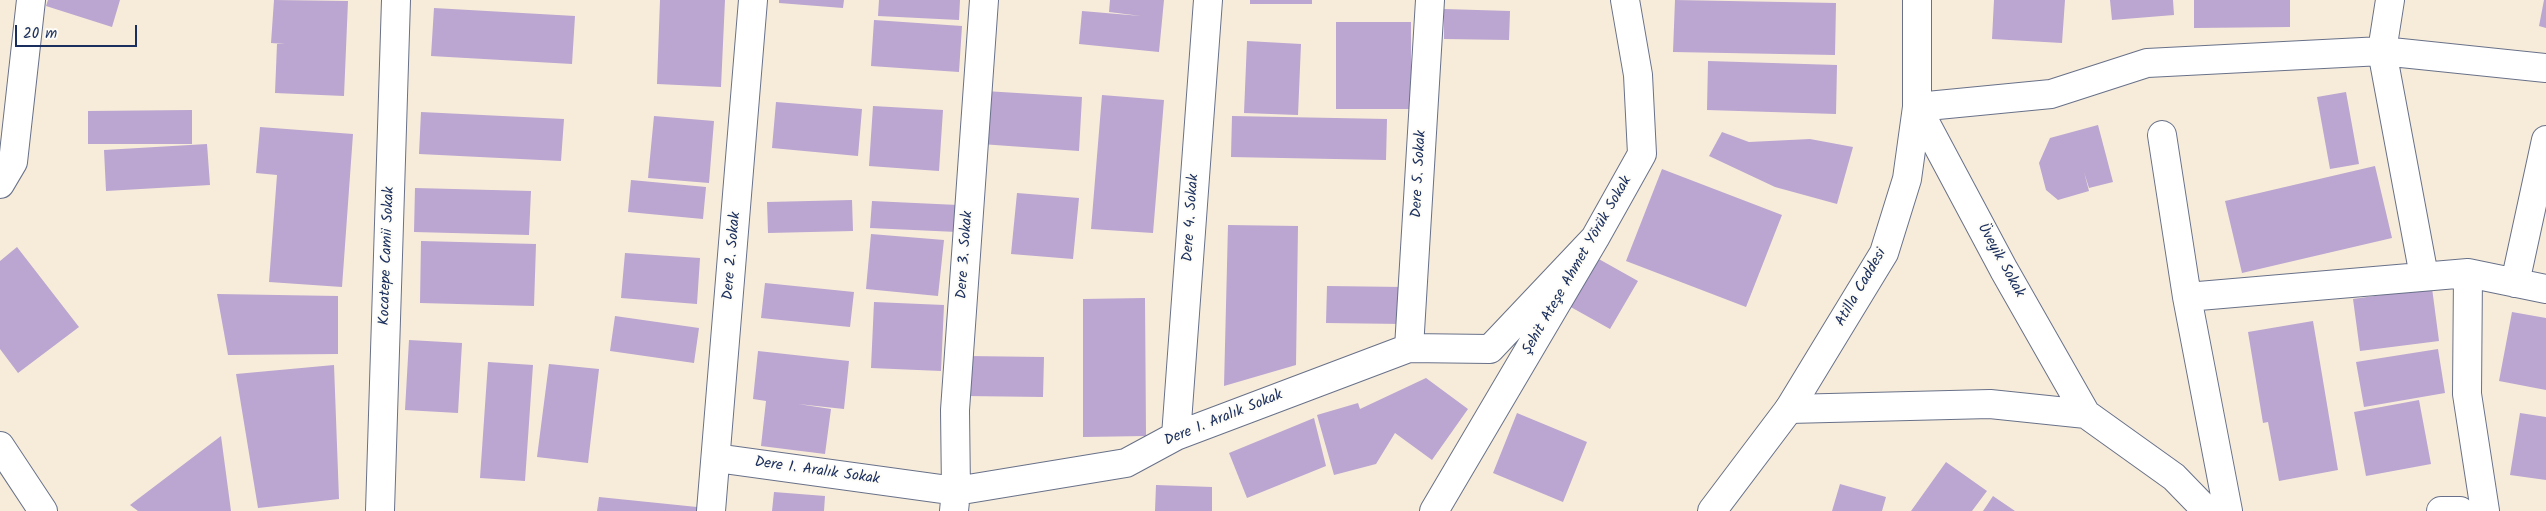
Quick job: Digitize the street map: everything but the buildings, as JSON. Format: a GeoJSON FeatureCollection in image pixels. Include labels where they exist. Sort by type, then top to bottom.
{"type":"FeatureCollection","features":[{"type":"Feature","properties":{"kind":"street"},"geometry":{"type":"LineString","coordinates":[[0,184],[13,162],[32,0]]}},
{"type":"Feature","properties":{"kind":"street","name":"Kocatepe Camii Sokak"},"geometry":{"type":"LineString","coordinates":[[380,511],[396,0]]}},
{"type":"Feature","properties":{"kind":"street","name":"Dere 2. Sokak"},"geometry":{"type":"LineString","coordinates":[[711,511],[754,0]]}},
{"type":"Feature","properties":{"kind":"street","name":"Dere 3. Sokak"},"geometry":{"type":"LineString","coordinates":[[955,501],[955,410],[984,0]]}},
{"type":"Feature","properties":{"kind":"street","name":"Dere 4. Sokak"},"geometry":{"type":"LineString","coordinates":[[1176,436],[1208,0]]}},
{"type":"Feature","properties":{"kind":"street","name":"Dere 5. Sokak"},"geometry":{"type":"LineString","coordinates":[[1409,348],[1430,0]]}},
{"type":"Feature","properties":{"kind":"street","name":"Şehit Ateşe Ahmet Yörük Sokak"},"geometry":{"type":"LineString","coordinates":[[1434,511],[1595,238],[1642,154],[1638,74],[1625,0]]}},
{"type":"Feature","properties":{"kind":"street","name":"Atilla Caddesi"},"geometry":{"type":"LineString","coordinates":[[1712,511],[1789,409],[1884,253],[1907,179],[1917,106],[1917,0]]}},
{"type":"Feature","properties":{"kind":"street"},"geometry":{"type":"LineString","coordinates":[[2390,0],[2382,51],[2424,276]]}},
{"type":"Feature","properties":{"kind":"street"},"geometry":{"type":"LineString","coordinates":[[1917,106],[2051,94],[2147,63],[2382,51],[2546,68]]}},
{"type":"Feature","properties":{"kind":"street","name":"Üveyik Sokak"},"geometry":{"type":"LineString","coordinates":[[1917,106],[2004,270],[2086,414],[2174,477],[2207,511]]}},
{"type":"Feature","properties":{"kind":"street"},"geometry":{"type":"LineString","coordinates":[[2162,135],[2187,297],[2228,511]]}},
{"type":"Feature","properties":{"kind":"street"},"geometry":{"type":"LineString","coordinates":[[2515,283],[2546,140]]}},
{"type":"Feature","properties":{"kind":"street","name":"Dere 1. Aralık Sokak"},"geometry":{"type":"LineString","coordinates":[[716,458],[955,501],[1126,463],[1176,436],[1409,348],[1490,349],[1595,238]]}},
{"type":"Feature","properties":{"kind":"street"},"geometry":{"type":"LineString","coordinates":[[2468,273],[2468,394],[2485,511]]}},
{"type":"Feature","properties":{"kind":"street"},"geometry":{"type":"LineString","coordinates":[[2187,297],[2468,273],[2546,289]]}},
{"type":"Feature","properties":{"kind":"street","name":"Üveyik Sokak"},"geometry":{"type":"LineString","coordinates":[[1789,409],[1990,404],[2086,414]]}},
{"type":"Feature","properties":{"kind":"street"},"geometry":{"type":"LineString","coordinates":[[0,446],[43,511]]}},
{"type":"Feature","properties":{"kind":"street"},"geometry":{"type":"LineString","coordinates":[[2441,511],[2460,511]]}}]}
